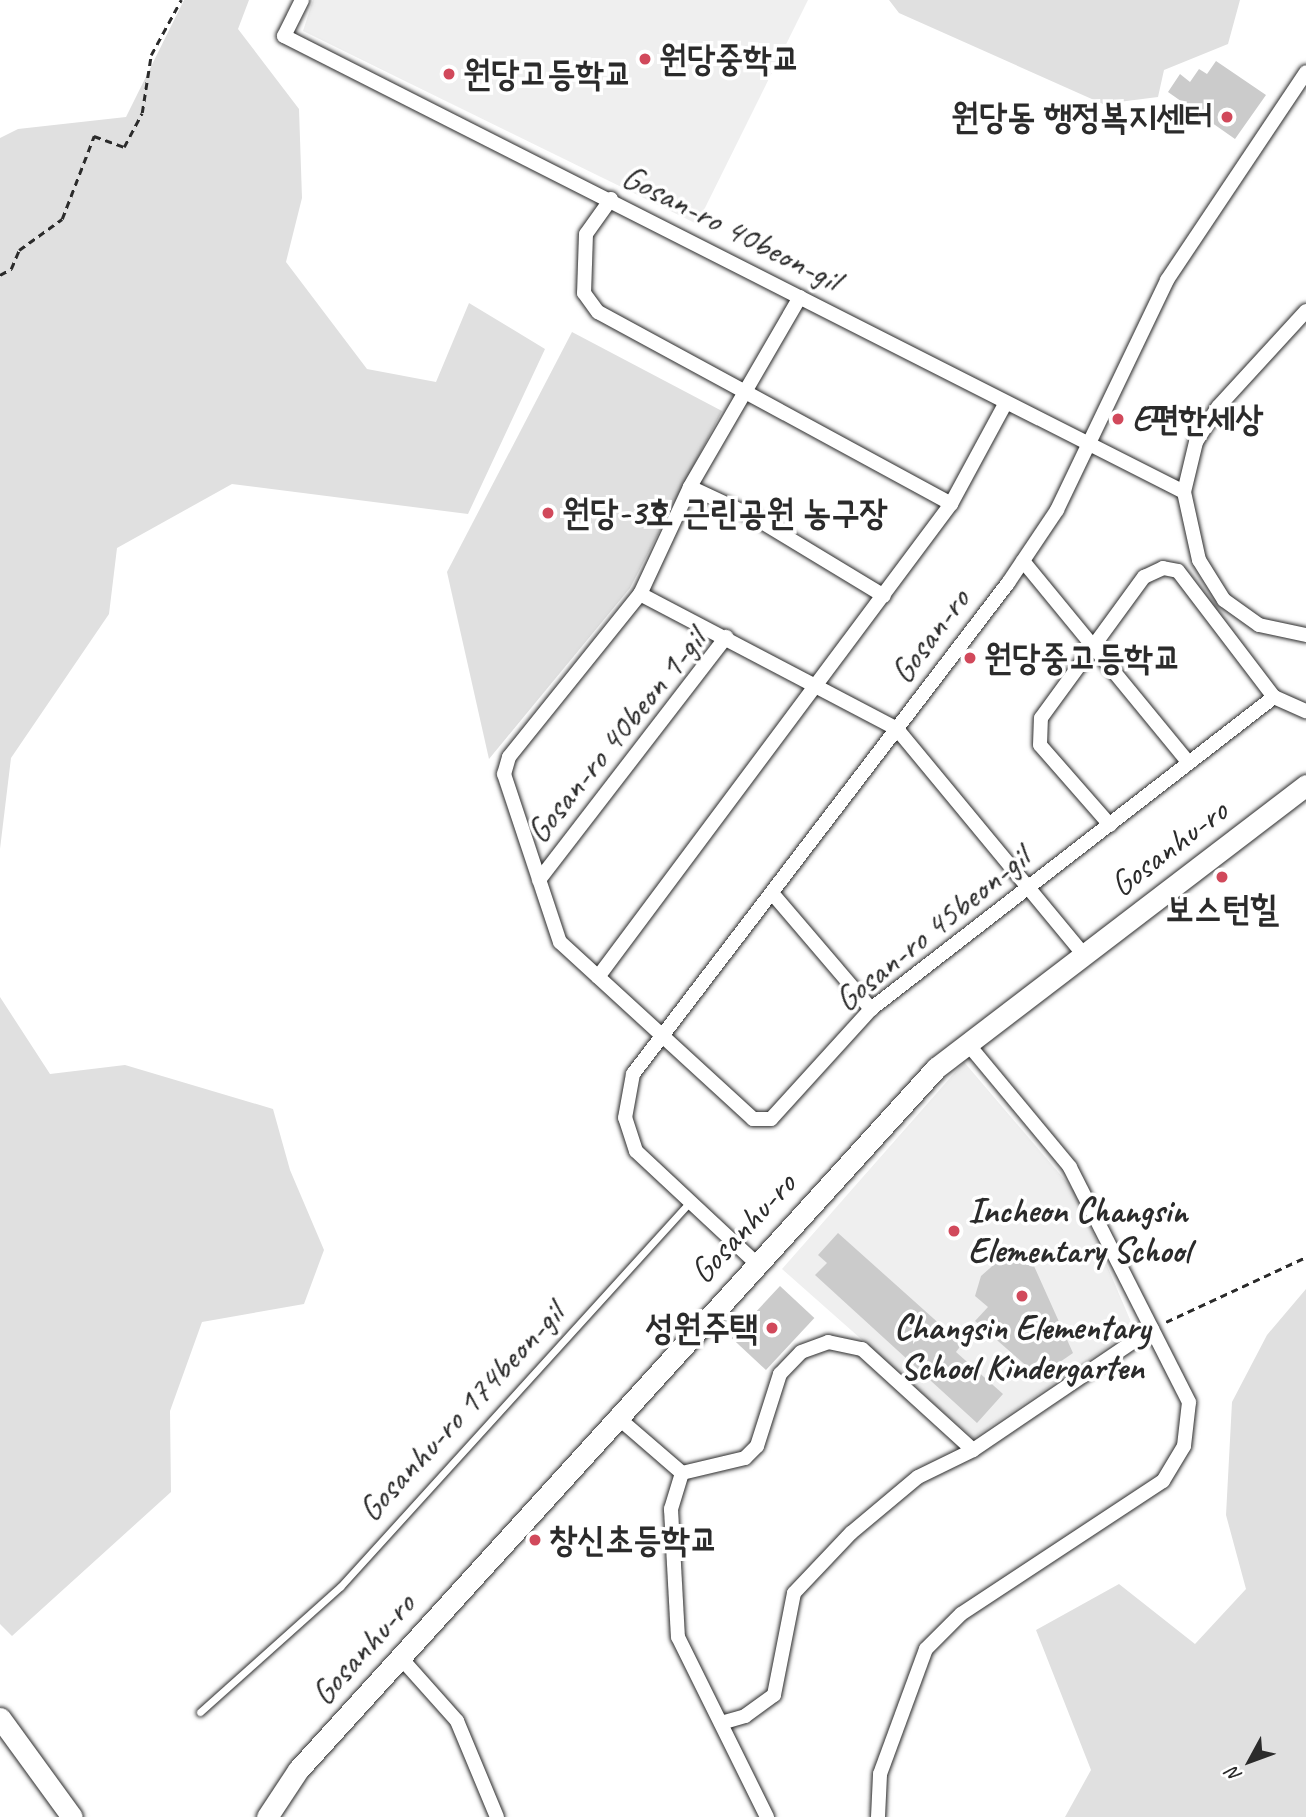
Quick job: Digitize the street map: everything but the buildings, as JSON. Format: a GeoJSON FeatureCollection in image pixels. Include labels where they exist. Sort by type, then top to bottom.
{"type":"FeatureCollection","features":[{"type":"Feature","properties":{"kind":"main road","name":"Gosanhu-ro"},"geometry":{"type":"LineString","coordinates":[[275,1814],[298,1770],[616,1416],[936,1068],[1306,785]]}},
{"type":"Feature","properties":{"kind":"main road"},"geometry":{"type":"LineString","coordinates":[[0,1718],[72,1817]]}},
{"type":"Feature","properties":{"kind":"street","name":"Gosan-ro 40beon-gil"},"geometry":{"type":"LineString","coordinates":[[302,0],[285,36],[611,199],[1088,447],[1184,492]]}},
{"type":"Feature","properties":{"kind":"street","name":"Gosan-ro"},"geometry":{"type":"LineString","coordinates":[[688,1204],[636,1151],[625,1118],[633,1074],[1023,561],[1057,510],[1167,280],[1306,72]]}},
{"type":"Feature","properties":{"kind":"street"},"geometry":{"type":"LineString","coordinates":[[611,199],[586,234],[584,293],[598,312],[747,390],[951,503]]}},
{"type":"Feature","properties":{"kind":"street","name":"Gosan-ro 45beon-gil"},"geometry":{"type":"LineString","coordinates":[[800,297],[690,487],[640,594],[509,757],[504,774],[560,942],[753,1119],[771,1119],[871,1009],[1274,697]]}},
{"type":"Feature","properties":{"kind":"street"},"geometry":{"type":"LineString","coordinates":[[1306,311],[1218,407],[1196,442],[1184,492],[1199,560],[1224,600],[1259,625],[1306,635]]}},
{"type":"Feature","properties":{"kind":"street"},"geometry":{"type":"LineString","coordinates":[[598,977],[951,503],[1005,404]]}},
{"type":"Feature","properties":{"kind":"street"},"geometry":{"type":"LineString","coordinates":[[690,487],[752,516],[884,596]]}},
{"type":"Feature","properties":{"kind":"street"},"geometry":{"type":"LineString","coordinates":[[1023,561],[1189,763]]}},
{"type":"Feature","properties":{"kind":"street"},"geometry":{"type":"LineString","coordinates":[[1110,825],[1040,744],[1041,718],[1144,577],[1163,568],[1178,571],[1274,697],[1306,710]]}},
{"type":"Feature","properties":{"kind":"street"},"geometry":{"type":"LineString","coordinates":[[640,594],[726,637]]}},
{"type":"Feature","properties":{"kind":"street","name":"Gosan-ro 40beon 1-gil"},"geometry":{"type":"LineString","coordinates":[[539,880],[726,637],[818,684],[897,729]]}},
{"type":"Feature","properties":{"kind":"street"},"geometry":{"type":"LineString","coordinates":[[897,729],[1084,955]]}},
{"type":"Feature","properties":{"kind":"street"},"geometry":{"type":"LineString","coordinates":[[772,893],[871,1009]]}},
{"type":"Feature","properties":{"kind":"street"},"geometry":{"type":"LineString","coordinates":[[878,1817],[880,1774],[926,1649],[961,1614],[1163,1481],[1184,1446],[1189,1402],[1070,1167],[968,1044]]}},
{"type":"Feature","properties":{"kind":"street"},"geometry":{"type":"LineString","coordinates":[[688,1204],[756,1263]]}},
{"type":"Feature","properties":{"kind":"street"},"geometry":{"type":"LineString","coordinates":[[721,1723],[745,1716],[774,1695],[794,1593],[851,1533],[918,1476],[973,1450],[1152,1329]]}},
{"type":"Feature","properties":{"kind":"street"},"geometry":{"type":"LineString","coordinates":[[682,1473],[745,1458],[757,1446],[780,1374],[801,1352],[828,1342],[862,1349],[973,1450]]}},
{"type":"Feature","properties":{"kind":"street"},"geometry":{"type":"LineString","coordinates":[[616,1416],[682,1473]]}},
{"type":"Feature","properties":{"kind":"street"},"geometry":{"type":"LineString","coordinates":[[682,1473],[671,1509],[678,1637],[767,1817]]}},
{"type":"Feature","properties":{"kind":"street"},"geometry":{"type":"LineString","coordinates":[[400,1657],[457,1721],[497,1817]]}},
{"type":"Feature","properties":{"kind":"lane","name":"Gosanhu-ro 174beon-gil"},"geometry":{"type":"LineString","coordinates":[[200,1712],[340,1587],[688,1204]]}},
{"type":"Feature","properties":{"kind":"path"},"geometry":{"type":"LineString","coordinates":[[0,275],[11,269],[19,250],[62,219],[94,136],[124,148],[142,113],[151,55],[181,0]]}},
{"type":"Feature","properties":{"kind":"path"},"geometry":{"type":"LineString","coordinates":[[1152,1329],[1306,1256]]}},
{"type":"Feature","properties":{"kind":"shaded area"},"geometry":{"type":"Polygon","coordinates":[[[184,0],[249,0],[238,29],[299,109],[302,198],[286,262],[367,369],[436,382],[469,303],[545,349],[468,514],[232,484],[117,548],[109,614],[11,758],[0,849],[0,138],[18,129],[126,117],[184,0]]]}},
{"type":"Feature","properties":{"kind":"shaded area","name":"원당중학교"},"geometry":{"type":"Polygon","coordinates":[[[313,0],[808,0],[697,224],[303,31],[313,0]]]}},
{"type":"Feature","properties":{"kind":"shaded area"},"geometry":{"type":"Polygon","coordinates":[[[889,0],[1240,0],[1228,44],[1164,70],[1158,97],[1103,104],[899,13],[889,0]]]}},
{"type":"Feature","properties":{"kind":"shaded area"},"geometry":{"type":"Polygon","coordinates":[[[572,332],[722,411],[630,588],[489,759],[447,572],[572,332]]]}},
{"type":"Feature","properties":{"kind":"shaded area"},"geometry":{"type":"Polygon","coordinates":[[[0,997],[50,1074],[125,1065],[273,1109],[290,1170],[324,1250],[304,1304],[202,1322],[170,1411],[171,1492],[12,1636],[0,1624],[0,997]]]}},
{"type":"Feature","properties":{"kind":"shaded area","name":"Incheon Changsin Elementary School"},"geometry":{"type":"Polygon","coordinates":[[[964,1062],[1076,1193],[1134,1329],[973,1438],[782,1269],[964,1062]]]}},
{"type":"Feature","properties":{"kind":"shaded area"},"geometry":{"type":"Polygon","coordinates":[[[1306,1289],[1306,1817],[1065,1817],[1091,1770],[1036,1630],[1119,1584],[1195,1644],[1246,1589],[1226,1515],[1232,1402],[1267,1335],[1306,1289]]]}},
{"type":"Feature","properties":{"kind":"place","name":"원당중학교"},"geometry":{"type":"Point","coordinates":[645,59]}},
{"type":"Feature","properties":{"kind":"place","name":"원당고등학교"},"geometry":{"type":"Point","coordinates":[449,74]}},
{"type":"Feature","properties":{"kind":"place","name":"원당동 행정복지센터"},"geometry":{"type":"Point","coordinates":[1227,117]}},
{"type":"Feature","properties":{"kind":"place","name":"E편한세상"},"geometry":{"type":"Point","coordinates":[1118,419]}},
{"type":"Feature","properties":{"kind":"place","name":"원당-3호 근린공원 농구장"},"geometry":{"type":"Point","coordinates":[548,513]}},
{"type":"Feature","properties":{"kind":"place","name":"원당중고등학교"},"geometry":{"type":"Point","coordinates":[970,658]}},
{"type":"Feature","properties":{"kind":"place","name":"보스턴힐"},"geometry":{"type":"Point","coordinates":[1222,877]}},
{"type":"Feature","properties":{"kind":"place","name":"Incheon Changsin Elementary School"},"geometry":{"type":"Point","coordinates":[954,1231]}},
{"type":"Feature","properties":{"kind":"place","name":"Changsin Elementary School Kindergarten"},"geometry":{"type":"Point","coordinates":[1022,1296]}},
{"type":"Feature","properties":{"kind":"place","name":"성원주택"},"geometry":{"type":"Point","coordinates":[772,1328]}},
{"type":"Feature","properties":{"kind":"place","name":"창신초등학교"},"geometry":{"type":"Point","coordinates":[535,1540]}}]}
